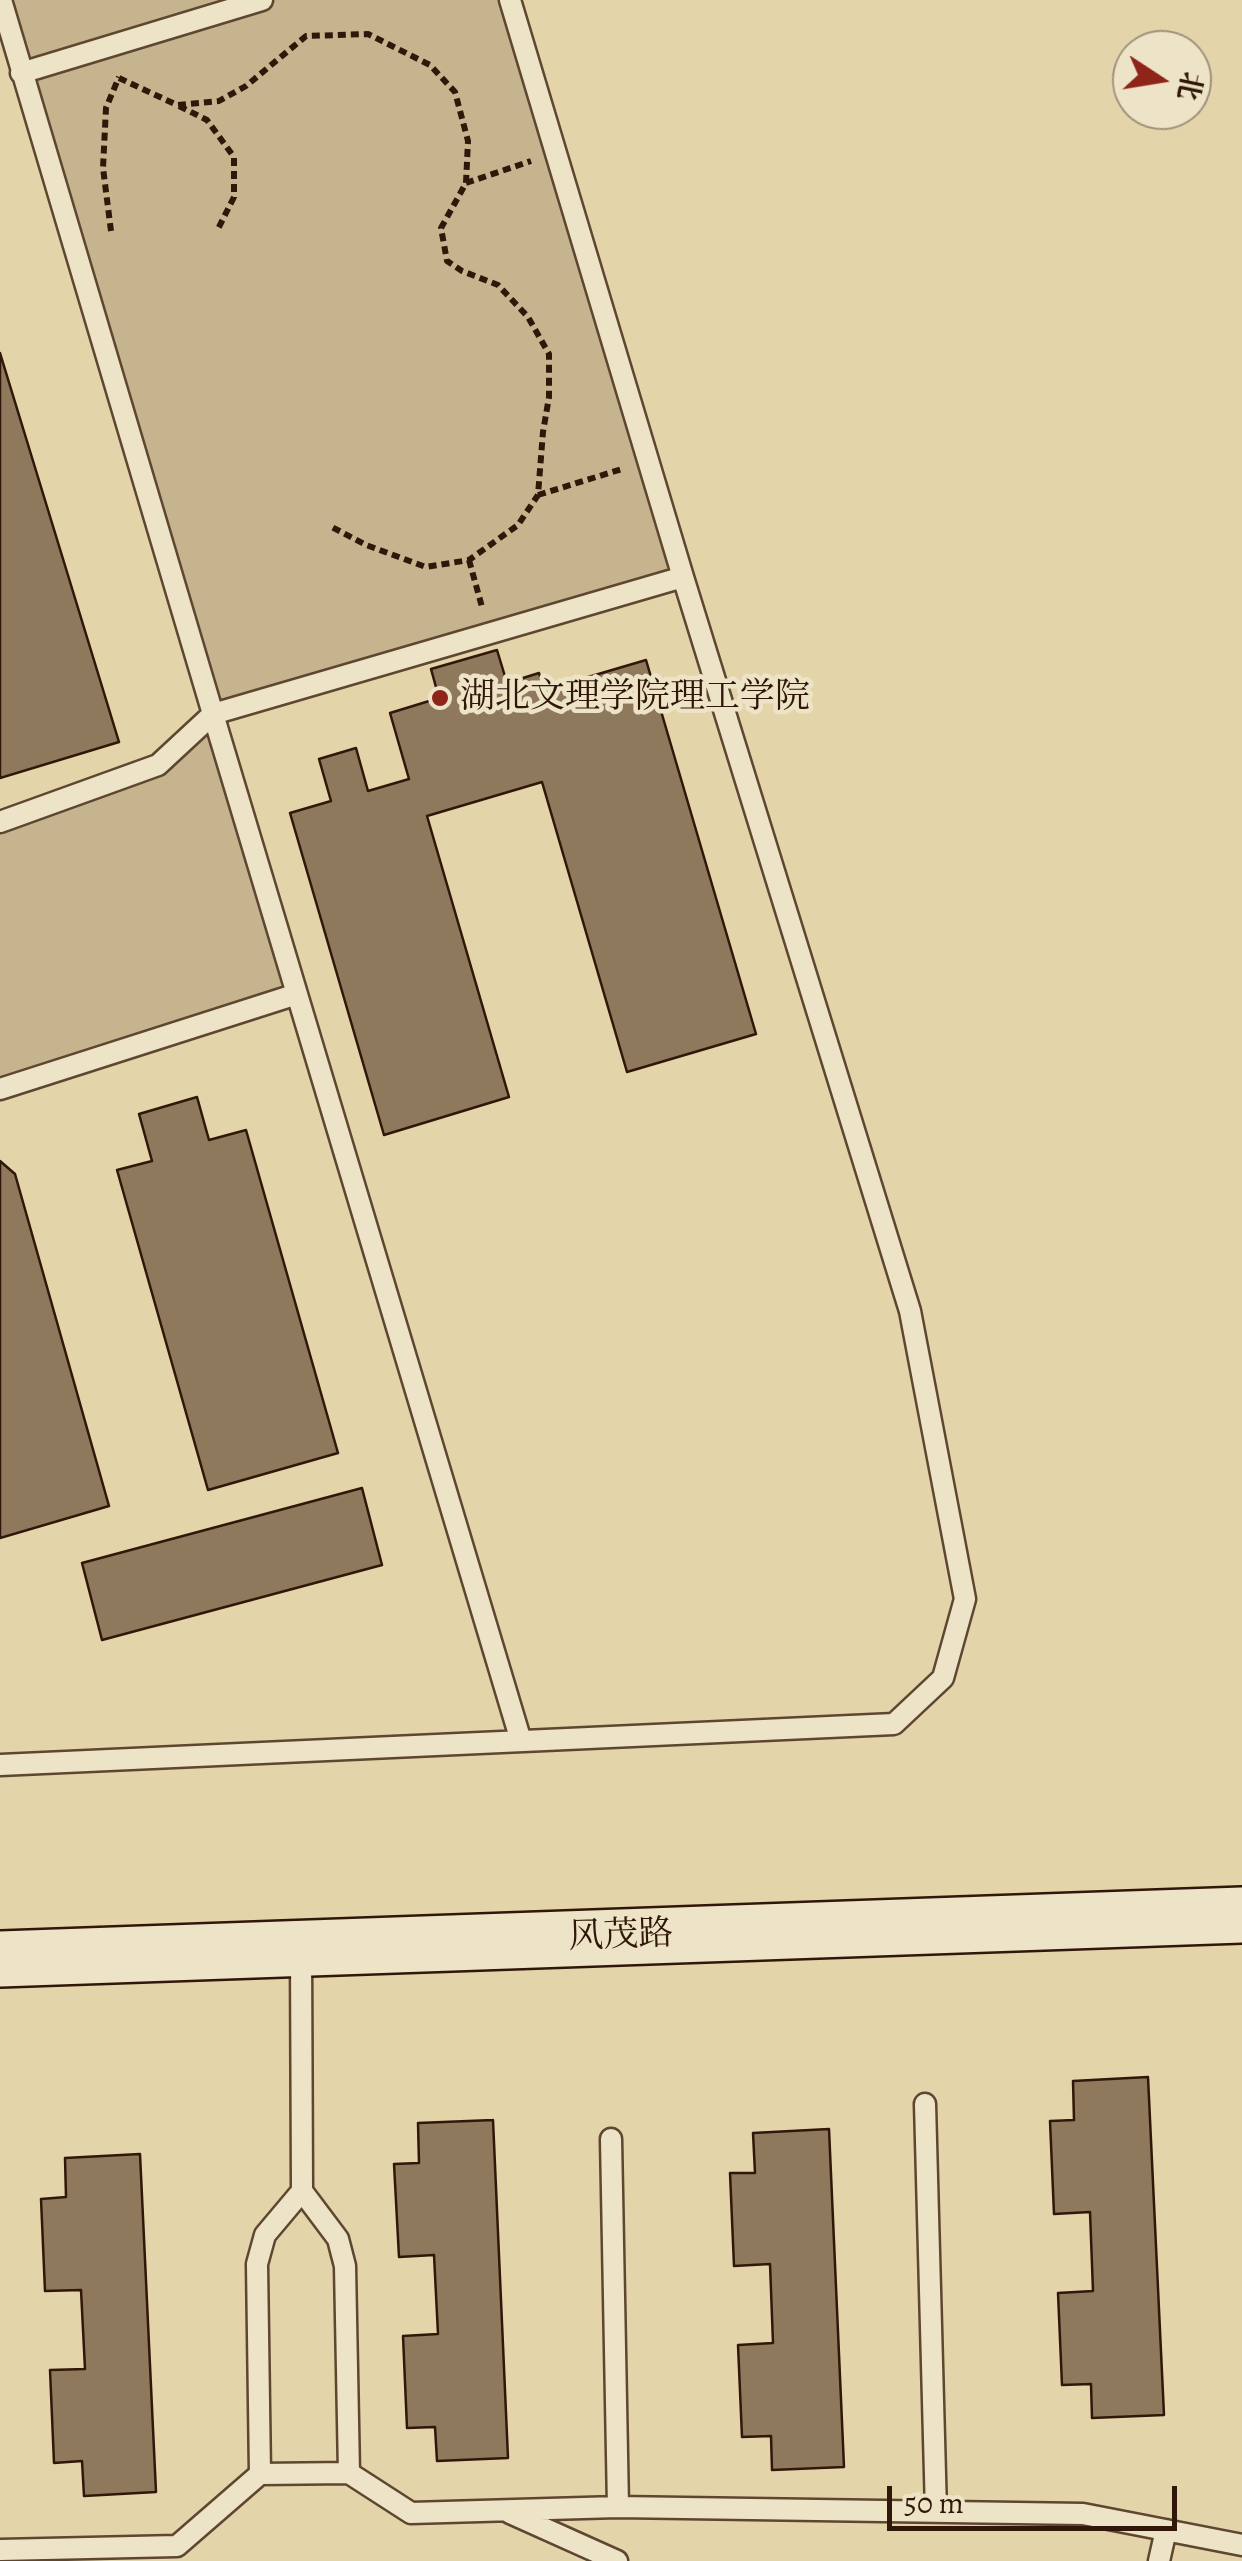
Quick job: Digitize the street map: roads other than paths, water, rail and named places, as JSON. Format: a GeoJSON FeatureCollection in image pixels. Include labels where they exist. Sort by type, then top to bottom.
{"type":"FeatureCollection","features":[{"type":"Feature","properties":{"kind":"street","name":"风茂路"},"geometry":{"type":"LineString","coordinates":[[0,1960],[1242,1915]]}},
{"type":"Feature","properties":{"kind":"lane"},"geometry":{"type":"LineString","coordinates":[[1,0],[13,63],[521,1741]]}},
{"type":"Feature","properties":{"kind":"lane"},"geometry":{"type":"LineString","coordinates":[[13,63],[135,38],[262,0]]}},
{"type":"Feature","properties":{"kind":"lane"},"geometry":{"type":"LineString","coordinates":[[0,1765],[894,1724],[943,1678],[965,1598],[910,1310],[683,577],[510,0]]}},
{"type":"Feature","properties":{"kind":"lane"},"geometry":{"type":"LineString","coordinates":[[0,822],[158,765],[213,714],[683,577]]}},
{"type":"Feature","properties":{"kind":"lane"},"geometry":{"type":"LineString","coordinates":[[0,1089],[297,994]]}},
{"type":"Feature","properties":{"kind":"lane"},"geometry":{"type":"LineString","coordinates":[[301,1948],[302,2192],[338,2239],[345,2266],[349,2473]]}},
{"type":"Feature","properties":{"kind":"lane"},"geometry":{"type":"LineString","coordinates":[[925,2104],[936,2512]]}},
{"type":"Feature","properties":{"kind":"lane"},"geometry":{"type":"LineString","coordinates":[[611,2139],[618,2507]]}},
{"type":"Feature","properties":{"kind":"lane"},"geometry":{"type":"LineString","coordinates":[[260,2474],[258,2264],[265,2235],[302,2192]]}},
{"type":"Feature","properties":{"kind":"lane"},"geometry":{"type":"LineString","coordinates":[[0,2550],[177,2546],[260,2474],[349,2473],[411,2513],[618,2507],[1083,2514],[1242,2545]]}},
{"type":"Feature","properties":{"kind":"lane"},"geometry":{"type":"LineString","coordinates":[[504,2510],[617,2561]]}},
{"type":"Feature","properties":{"kind":"lane"},"geometry":{"type":"LineString","coordinates":[[1159,2561],[1166,2530]]}},
{"type":"Feature","properties":{"kind":"place","name":"湖北文理学院理工学院"},"geometry":{"type":"Point","coordinates":[440,698]}}]}
